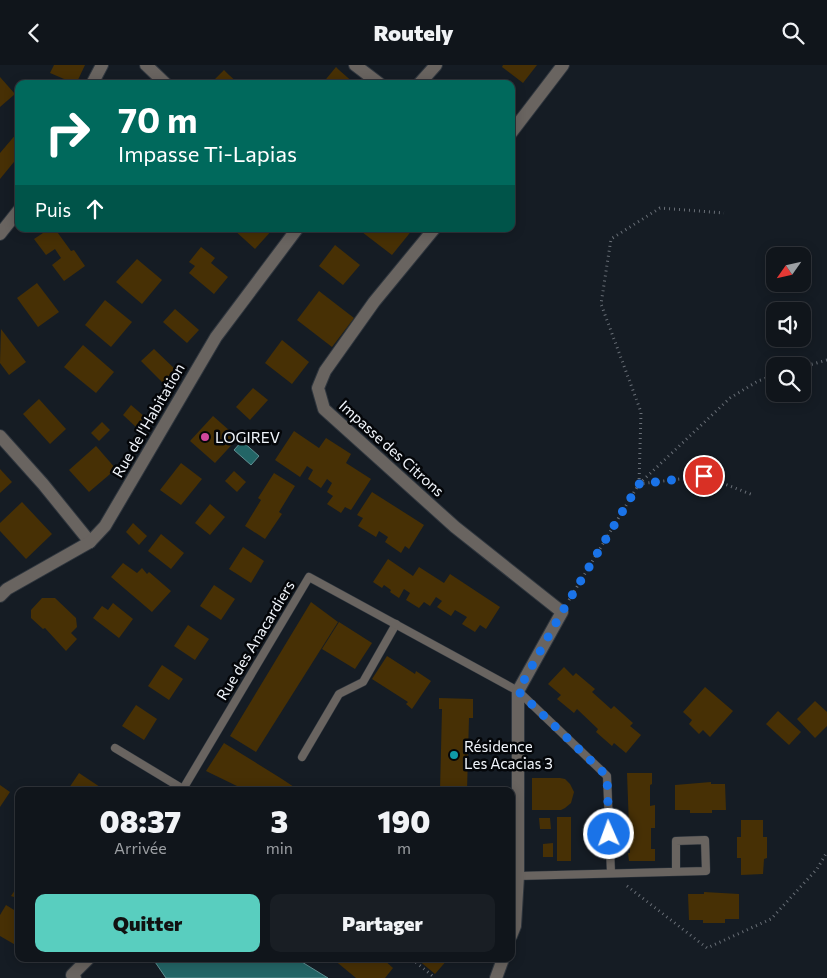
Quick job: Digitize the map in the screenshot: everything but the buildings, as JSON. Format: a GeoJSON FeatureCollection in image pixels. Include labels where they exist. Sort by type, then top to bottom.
{"type":"FeatureCollection","features":[{"type":"Feature","properties":{"kind":"street"},"geometry":{"type":"LineString","coordinates":[[94,80],[102,65]]}},
{"type":"Feature","properties":{"kind":"street"},"geometry":{"type":"LineString","coordinates":[[146,65],[162,80]]}},
{"type":"Feature","properties":{"kind":"street"},"geometry":{"type":"LineString","coordinates":[[355,65],[375,80]]}},
{"type":"Feature","properties":{"kind":"street"},"geometry":{"type":"LineString","coordinates":[[422,80],[436,65]]}},
{"type":"Feature","properties":{"kind":"street"},"geometry":{"type":"LineString","coordinates":[[515,128],[563,65]]}},
{"type":"Feature","properties":{"kind":"street"},"geometry":{"type":"LineString","coordinates":[[0,234],[15,216]]}},
{"type":"Feature","properties":{"kind":"street","name":"Rue de l'Habitation"},"geometry":{"type":"LineString","coordinates":[[0,596],[7,589],[90,542],[105,526],[216,337],[295,232]]}},
{"type":"Feature","properties":{"kind":"street","name":"Impasse des Citrons"},"geometry":{"type":"LineString","coordinates":[[432,232],[374,302],[325,371],[318,388],[324,409],[455,527],[562,612]]}},
{"type":"Feature","properties":{"kind":"street"},"geometry":{"type":"LineString","coordinates":[[0,436],[43,484],[90,542]]}},
{"type":"Feature","properties":{"kind":"street"},"geometry":{"type":"LineString","coordinates":[[515,876],[518,691],[562,612]]}},
{"type":"Feature","properties":{"kind":"street"},"geometry":{"type":"LineString","coordinates":[[72,977],[85,962]]}},
{"type":"Feature","properties":{"kind":"street"},"geometry":{"type":"LineString","coordinates":[[496,978],[502,962]]}},
{"type":"Feature","properties":{"kind":"lane","name":"Rue des Anacardiers"},"geometry":{"type":"LineString","coordinates":[[187,787],[309,577],[518,691],[607,776],[611,873]]}},
{"type":"Feature","properties":{"kind":"lane"},"geometry":{"type":"LineString","coordinates":[[302,757],[339,694],[363,682],[396,624]]}},
{"type":"Feature","properties":{"kind":"lane"},"geometry":{"type":"LineString","coordinates":[[115,748],[180,787]]}},
{"type":"Feature","properties":{"kind":"lane"},"geometry":{"type":"LineString","coordinates":[[515,876],[611,873],[676,872],[706,871],[706,840],[676,841],[676,872]]}},
{"type":"Feature","properties":{"kind":"path"},"geometry":{"type":"LineString","coordinates":[[639,484],[641,412],[601,304],[611,239],[660,208],[724,213]]}},
{"type":"Feature","properties":{"kind":"path"},"geometry":{"type":"LineString","coordinates":[[811,364],[827,359]]}},
{"type":"Feature","properties":{"kind":"path"},"geometry":{"type":"LineString","coordinates":[[562,612],[639,484],[730,398],[766,378]]}},
{"type":"Feature","properties":{"kind":"path"},"geometry":{"type":"LineString","coordinates":[[639,484],[704,476],[754,495]]}},
{"type":"Feature","properties":{"kind":"path"},"geometry":{"type":"LineString","coordinates":[[611,873],[707,948],[772,919],[817,869],[827,852]]}},
{"type":"Feature","properties":{"kind":"path"},"geometry":{"type":"LineString","coordinates":[[416,962],[435,978]]}},
{"type":"Feature","properties":{"kind":"shaded area"},"geometry":{"type":"Polygon","coordinates":[[[242,441],[259,456],[251,465],[234,450],[242,441]]]}},
{"type":"Feature","properties":{"kind":"shaded area"},"geometry":{"type":"Polygon","coordinates":[[[155,962],[302,962],[328,978],[166,978],[155,962]]]}},
{"type":"Feature","properties":{"kind":"place","name":"LOGIREV"},"geometry":{"type":"Point","coordinates":[205,437]}},
{"type":"Feature","properties":{"kind":"place","name":"Résidence Les Acacias 3"},"geometry":{"type":"Point","coordinates":[454,755]}},
{"type":"Feature","properties":{"kind":"route"},"geometry":{"type":"LineString","coordinates":[[609,834],[607,776],[518,691],[562,612],[639,484],[704,476]]}}]}
